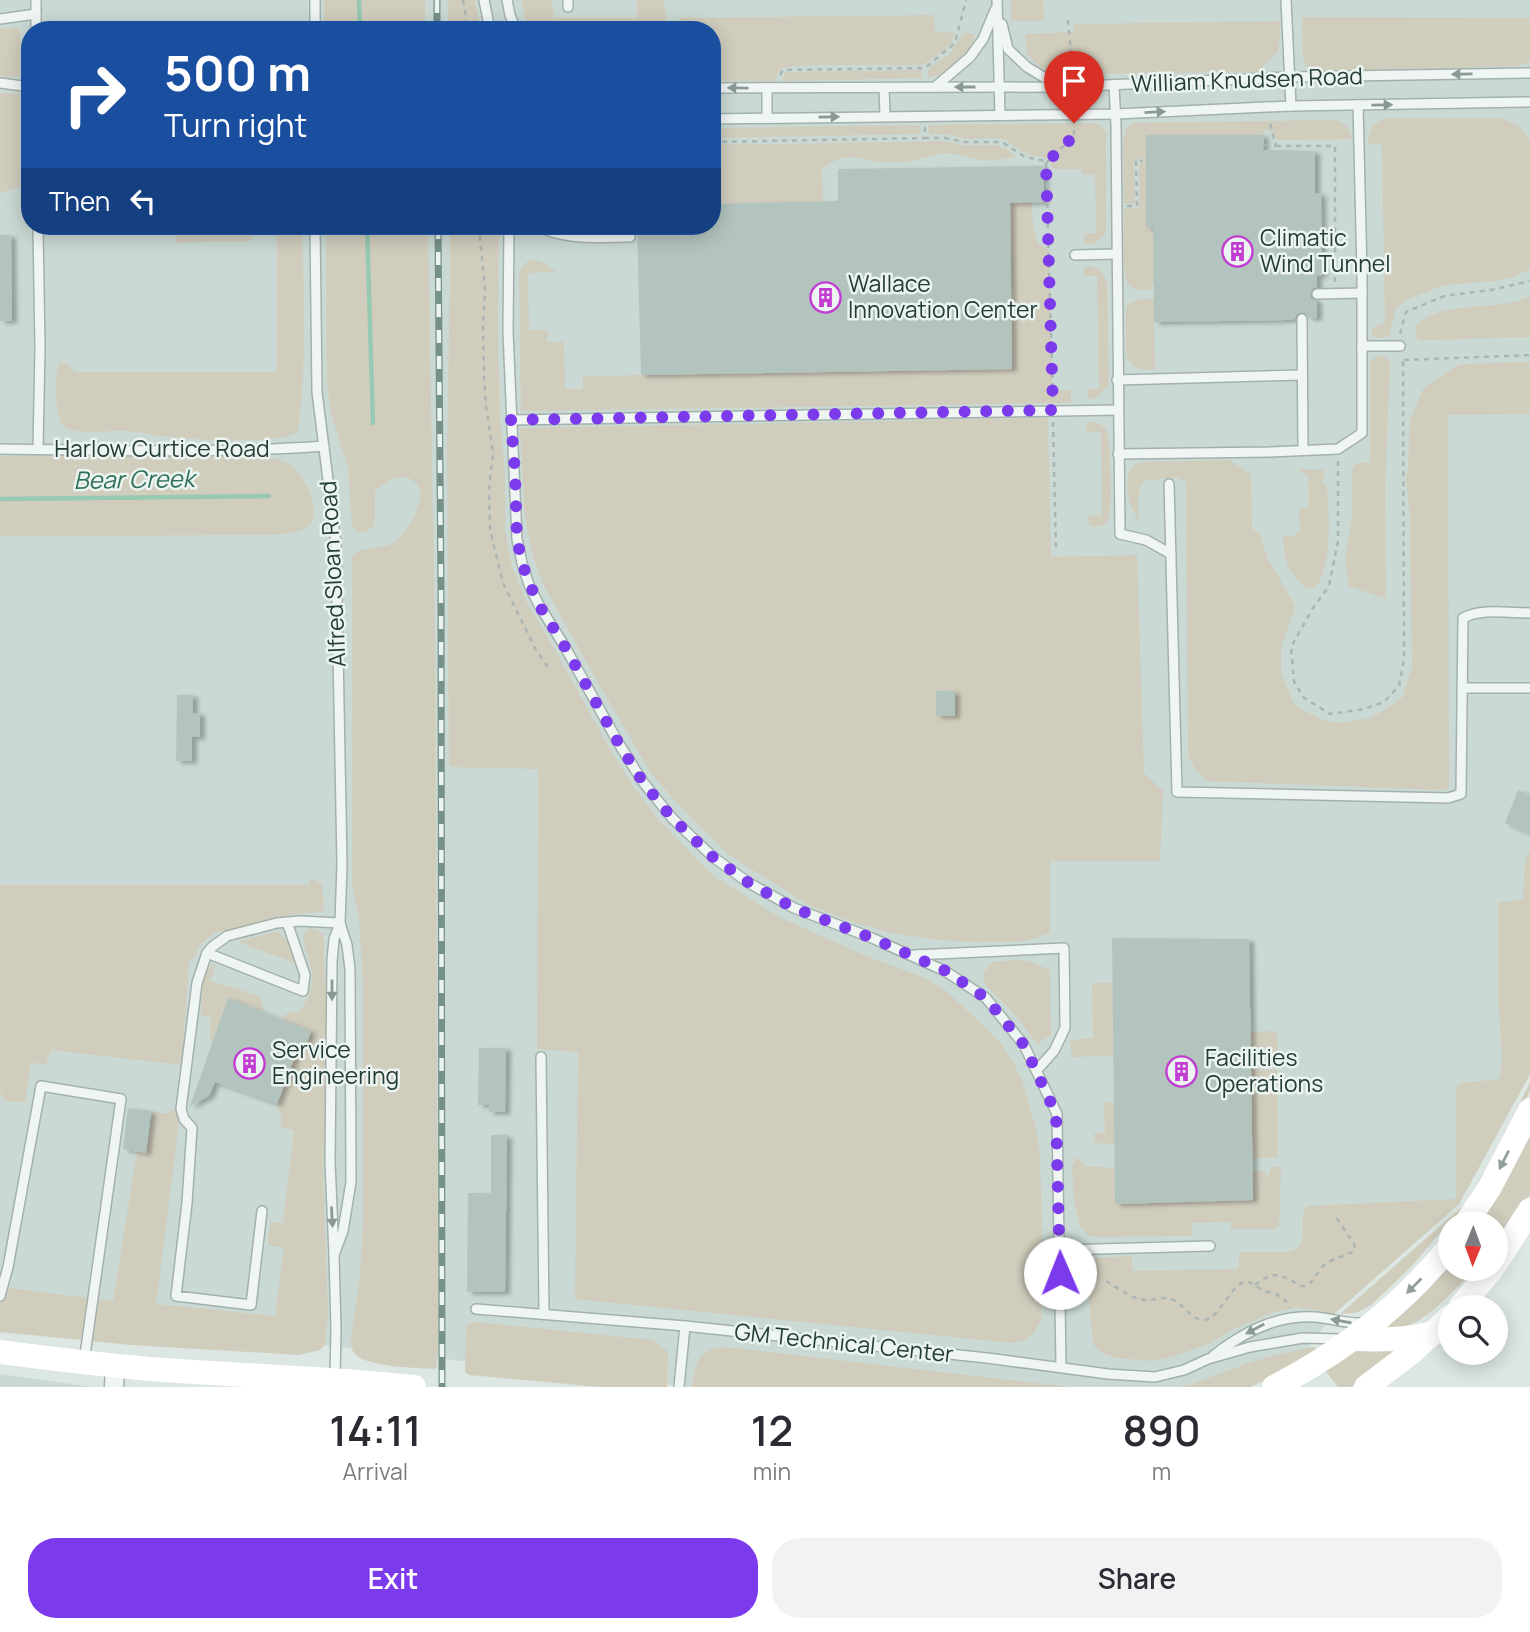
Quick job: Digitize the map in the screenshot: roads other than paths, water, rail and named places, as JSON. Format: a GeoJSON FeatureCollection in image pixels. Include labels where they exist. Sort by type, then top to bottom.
{"type":"FeatureCollection","features":[{"type":"Feature","properties":{"kind":"main road"},"geometry":{"type":"LineString","coordinates":[[1474,1211],[1490,1187],[1530,1110]]}},
{"type":"Feature","properties":{"kind":"main road"},"geometry":{"type":"LineString","coordinates":[[1508,1244],[1530,1210]]}},
{"type":"Feature","properties":{"kind":"main road"},"geometry":{"type":"LineString","coordinates":[[1274,1387],[1317,1363],[1373,1323],[1413,1287],[1438,1259]]}},
{"type":"Feature","properties":{"kind":"main road"},"geometry":{"type":"LineString","coordinates":[[1470,1295],[1482,1281]]}},
{"type":"Feature","properties":{"kind":"main road"},"geometry":{"type":"LineString","coordinates":[[1352,1339],[1411,1338],[1438,1326]]}},
{"type":"Feature","properties":{"kind":"main road"},"geometry":{"type":"LineString","coordinates":[[1366,1387],[1438,1328]]}},
{"type":"Feature","properties":{"kind":"main road"},"geometry":{"type":"LineString","coordinates":[[0,1352],[84,1362],[115,1376],[191,1372],[414,1387]]}},
{"type":"Feature","properties":{"kind":"lane"},"geometry":{"type":"LineString","coordinates":[[36,0],[36,21]]}},
{"type":"Feature","properties":{"kind":"lane"},"geometry":{"type":"LineString","coordinates":[[315,0],[315,21]]}},
{"type":"Feature","properties":{"kind":"lane"},"geometry":{"type":"LineString","coordinates":[[484,0],[488,21]]}},
{"type":"Feature","properties":{"kind":"lane"},"geometry":{"type":"LineString","coordinates":[[507,0],[512,21]]}},
{"type":"Feature","properties":{"kind":"lane"},"geometry":{"type":"LineString","coordinates":[[1286,0],[1291,106]]}},
{"type":"Feature","properties":{"kind":"lane"},"geometry":{"type":"LineString","coordinates":[[997,2],[1000,115]]}},
{"type":"Feature","properties":{"kind":"lane"},"geometry":{"type":"LineString","coordinates":[[997,2],[1008,49],[1027,67],[1060,87]]}},
{"type":"Feature","properties":{"kind":"lane"},"geometry":{"type":"LineString","coordinates":[[935,87],[970,57],[983,39],[997,2]]}},
{"type":"Feature","properties":{"kind":"lane"},"geometry":{"type":"LineString","coordinates":[[0,19],[36,14]]}},
{"type":"Feature","properties":{"kind":"lane","name":"William Knudsen Road"},"geometry":{"type":"LineString","coordinates":[[721,88],[1060,87],[1289,77],[1530,73]]}},
{"type":"Feature","properties":{"kind":"lane"},"geometry":{"type":"LineString","coordinates":[[0,83],[21,86]]}},
{"type":"Feature","properties":{"kind":"lane"},"geometry":{"type":"LineString","coordinates":[[1114,85],[1120,534],[1146,540],[1171,554]]}},
{"type":"Feature","properties":{"kind":"lane"},"geometry":{"type":"LineString","coordinates":[[767,118],[772,88]]}},
{"type":"Feature","properties":{"kind":"lane"},"geometry":{"type":"LineString","coordinates":[[884,88],[885,116]]}},
{"type":"Feature","properties":{"kind":"lane","name":"William Knudsen Road"},"geometry":{"type":"LineString","coordinates":[[721,119],[1116,114],[1291,106],[1530,103]]}},
{"type":"Feature","properties":{"kind":"lane"},"geometry":{"type":"LineString","coordinates":[[1118,454],[1338,449],[1362,433],[1358,105]]}},
{"type":"Feature","properties":{"kind":"lane"},"geometry":{"type":"LineString","coordinates":[[38,235],[38,449]]}},
{"type":"Feature","properties":{"kind":"lane","name":"Alfred Sloan Road"},"geometry":{"type":"LineString","coordinates":[[315,235],[317,392],[336,544],[341,923],[350,969],[351,1182],[343,1231],[334,1255]]}},
{"type":"Feature","properties":{"kind":"lane"},"geometry":{"type":"LineString","coordinates":[[509,235],[508,332],[517,539],[522,563],[539,605],[643,782],[672,818],[713,857],[749,883],[794,908],[872,938],[946,971],[986,998],[1024,1045],[1056,1114],[1060,1367]]}},
{"type":"Feature","properties":{"kind":"lane"},"geometry":{"type":"LineString","coordinates":[[564,235],[630,237]]}},
{"type":"Feature","properties":{"kind":"lane"},"geometry":{"type":"LineString","coordinates":[[1075,255],[1117,254]]}},
{"type":"Feature","properties":{"kind":"lane"},"geometry":{"type":"LineString","coordinates":[[1317,294],[1362,293]]}},
{"type":"Feature","properties":{"kind":"lane"},"geometry":{"type":"LineString","coordinates":[[1302,319],[1303,450]]}},
{"type":"Feature","properties":{"kind":"lane"},"geometry":{"type":"LineString","coordinates":[[1362,346],[1400,346]]}},
{"type":"Feature","properties":{"kind":"lane"},"geometry":{"type":"LineString","coordinates":[[1117,380],[1302,375]]}},
{"type":"Feature","properties":{"kind":"lane"},"geometry":{"type":"LineString","coordinates":[[511,420],[1118,410]]}},
{"type":"Feature","properties":{"kind":"lane","name":"Harlow Curtice Road"},"geometry":{"type":"LineString","coordinates":[[0,449],[225,450],[324,446]]}},
{"type":"Feature","properties":{"kind":"lane"},"geometry":{"type":"LineString","coordinates":[[1169,484],[1177,792],[1448,799],[1461,794],[1463,618],[1470,614],[1486,612],[1530,613]]}},
{"type":"Feature","properties":{"kind":"lane"},"geometry":{"type":"LineString","coordinates":[[1462,688],[1530,688]]}},
{"type":"Feature","properties":{"kind":"lane"},"geometry":{"type":"LineString","coordinates":[[207,953],[303,991],[305,975],[287,922]]}},
{"type":"Feature","properties":{"kind":"lane"},"geometry":{"type":"LineString","coordinates":[[262,1211],[251,1305],[176,1296],[187,1203],[192,1128],[184,1119],[181,1109],[197,983],[207,953],[227,936],[277,923],[341,923]]}},
{"type":"Feature","properties":{"kind":"lane","name":"Alfred Sloan Road"},"geometry":{"type":"LineString","coordinates":[[341,923],[334,939],[332,961],[330,1162],[336,1329],[342,1382]]}},
{"type":"Feature","properties":{"kind":"lane"},"geometry":{"type":"LineString","coordinates":[[909,956],[1064,948],[1065,1028],[1054,1051],[1037,1070]]}},
{"type":"Feature","properties":{"kind":"lane"},"geometry":{"type":"LineString","coordinates":[[541,1057],[544,1314]]}},
{"type":"Feature","properties":{"kind":"lane"},"geometry":{"type":"LineString","coordinates":[[0,1296],[8,1267],[41,1086],[121,1098],[84,1362]]}},
{"type":"Feature","properties":{"kind":"lane"},"geometry":{"type":"LineString","coordinates":[[1060,1250],[1210,1246]]}},
{"type":"Feature","properties":{"kind":"lane","name":"GM Technical Center"},"geometry":{"type":"LineString","coordinates":[[476,1309],[685,1326],[1155,1377],[1250,1347],[1303,1338],[1352,1339]]}},
{"type":"Feature","properties":{"kind":"lane","name":"GM Technical Center"},"geometry":{"type":"LineString","coordinates":[[1208,1359],[1265,1324],[1291,1318],[1309,1316],[1373,1323]]}},
{"type":"Feature","properties":{"kind":"lane"},"geometry":{"type":"LineString","coordinates":[[678,1387],[685,1326]]}},
{"type":"Feature","properties":{"kind":"waterway","name":"Bear Creek"},"geometry":{"type":"LineString","coordinates":[[359,0],[360,21]]}},
{"type":"Feature","properties":{"kind":"waterway","name":"Bear Creek"},"geometry":{"type":"LineString","coordinates":[[367,235],[373,423]]}},
{"type":"Feature","properties":{"kind":"waterway","name":"Bear Creek"},"geometry":{"type":"LineString","coordinates":[[0,499],[269,496]]}},
{"type":"Feature","properties":{"kind":"railway"},"geometry":{"type":"LineString","coordinates":[[437,0],[437,21]]}},
{"type":"Feature","properties":{"kind":"railway"},"geometry":{"type":"LineString","coordinates":[[438,235],[442,1387]]}},
{"type":"Feature","properties":{"kind":"place","name":"Climatic Wind Tunnel"},"geometry":{"type":"Point","coordinates":[1237,251]}},
{"type":"Feature","properties":{"kind":"place","name":"Wallace Innovation Center"},"geometry":{"type":"Point","coordinates":[825,297]}},
{"type":"Feature","properties":{"kind":"place","name":"Service Engineering"},"geometry":{"type":"Point","coordinates":[249,1063]}},
{"type":"Feature","properties":{"kind":"place","name":"Facilities Operations"},"geometry":{"type":"Point","coordinates":[1182,1071]}}]}
